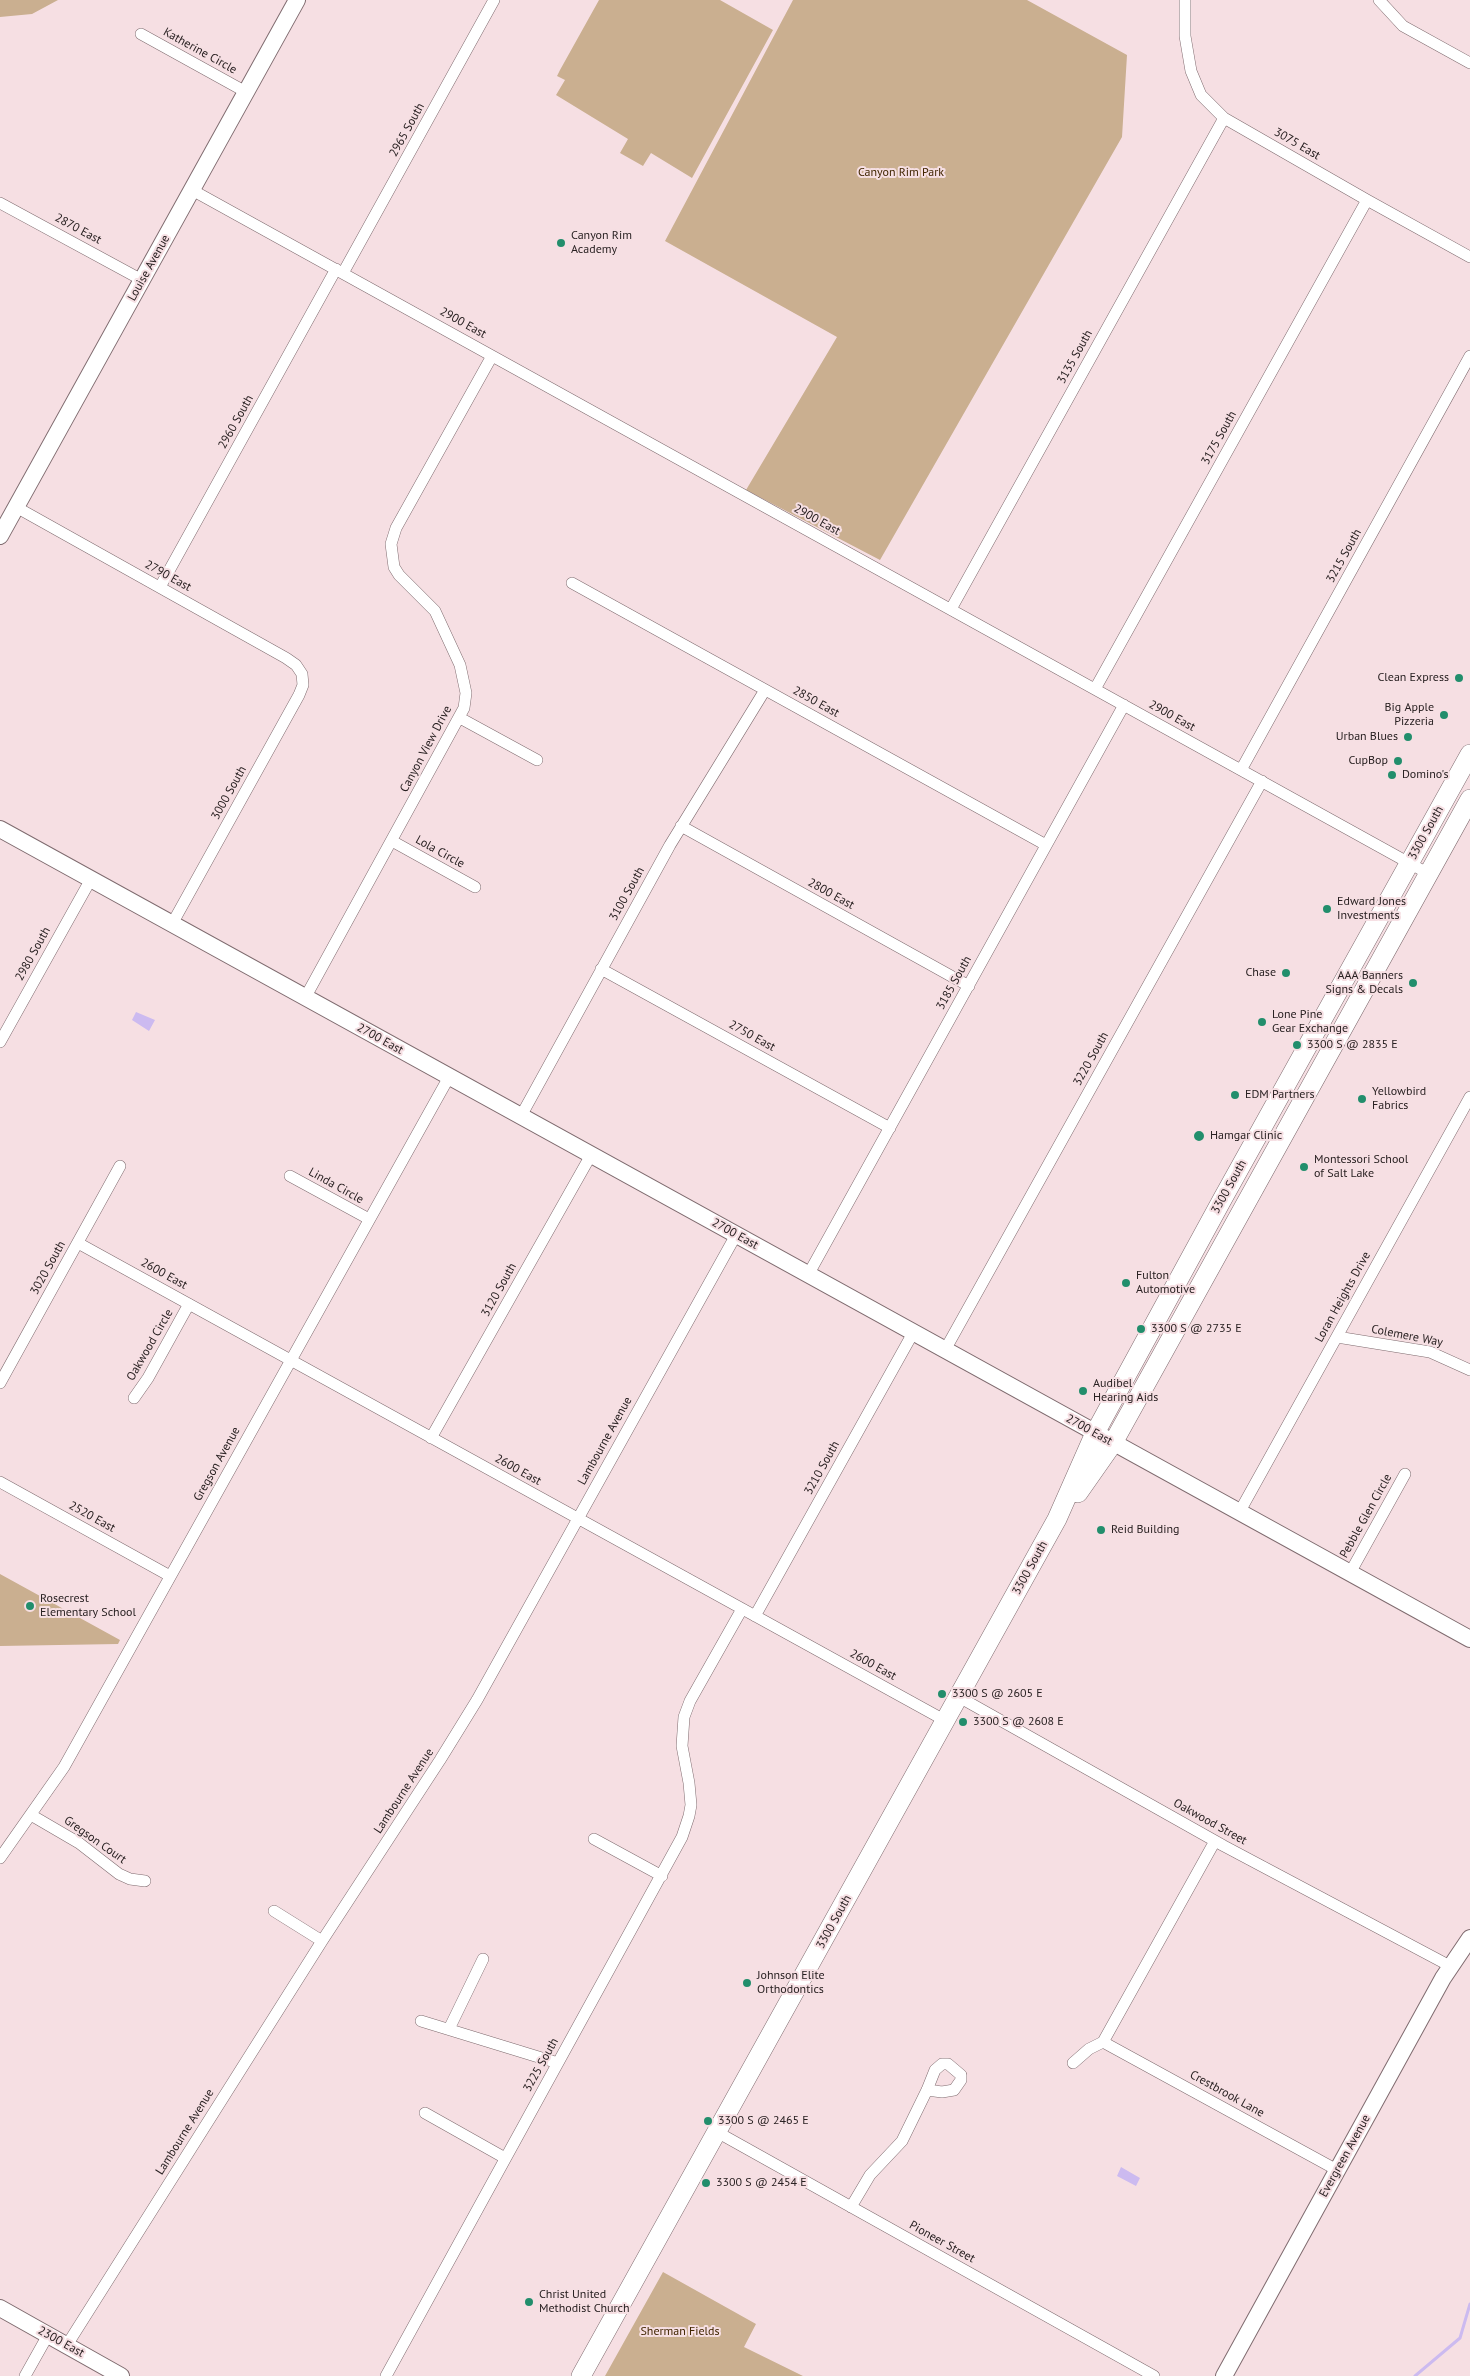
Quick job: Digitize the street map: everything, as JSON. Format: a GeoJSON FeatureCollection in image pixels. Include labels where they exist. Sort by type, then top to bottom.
{"type":"FeatureCollection","features":[{"type":"Feature","properties":{"kind":"main road","name":"3300 South"},"geometry":{"type":"LineString","coordinates":[[581,2376],[1057,1520],[1095,1433],[1223,1198],[1470,754]]}},
{"type":"Feature","properties":{"kind":"main road","name":"3300 South"},"geometry":{"type":"LineString","coordinates":[[1057,1520],[1113,1443],[1470,799]]}},
{"type":"Feature","properties":{"kind":"street","name":"Louise Avenue"},"geometry":{"type":"LineString","coordinates":[[0,536],[297,0]]}},
{"type":"Feature","properties":{"kind":"street","name":"2965 South"},"geometry":{"type":"LineString","coordinates":[[340,271],[494,0]]}},
{"type":"Feature","properties":{"kind":"street","name":"3075 East"},"geometry":{"type":"LineString","coordinates":[[1185,0],[1185,36],[1191,71],[1201,94],[1224,118],[1366,200],[1470,257]]}},
{"type":"Feature","properties":{"kind":"street"},"geometry":{"type":"LineString","coordinates":[[1379,0],[1404,26],[1470,63]]}},
{"type":"Feature","properties":{"kind":"street","name":"Katherine Circle"},"geometry":{"type":"LineString","coordinates":[[141,34],[246,92]]}},
{"type":"Feature","properties":{"kind":"street","name":"3135 South"},"geometry":{"type":"LineString","coordinates":[[951,609],[1224,118]]}},
{"type":"Feature","properties":{"kind":"street","name":"2900 East"},"geometry":{"type":"LineString","coordinates":[[192,190],[1429,874]]}},
{"type":"Feature","properties":{"kind":"street","name":"3175 South"},"geometry":{"type":"LineString","coordinates":[[1095,689],[1366,200]]}},
{"type":"Feature","properties":{"kind":"street","name":"2870 East"},"geometry":{"type":"LineString","coordinates":[[0,203],[142,280]]}},
{"type":"Feature","properties":{"kind":"street","name":"2960 South"},"geometry":{"type":"LineString","coordinates":[[160,587],[340,271]]}},
{"type":"Feature","properties":{"kind":"street","name":"Canyon View Drive"},"geometry":{"type":"LineString","coordinates":[[305,998],[464,708],[466,693],[460,664],[435,611],[399,575],[394,567],[391,544],[396,528],[492,356]]}},
{"type":"Feature","properties":{"kind":"street","name":"3215 South"},"geometry":{"type":"LineString","coordinates":[[1241,770],[1470,356]]}},
{"type":"Feature","properties":{"kind":"street","name":"2790 East"},"geometry":{"type":"LineString","coordinates":[[16,507],[291,661],[302,674]]}},
{"type":"Feature","properties":{"kind":"street","name":"2850 East"},"geometry":{"type":"LineString","coordinates":[[572,583],[1046,845]]}},
{"type":"Feature","properties":{"kind":"street","name":"3000 South"},"geometry":{"type":"LineString","coordinates":[[172,924],[299,695],[303,685],[302,674]]}},
{"type":"Feature","properties":{"kind":"street","name":"3100 South"},"geometry":{"type":"LineString","coordinates":[[521,1116],[681,826],[765,690]]}},
{"type":"Feature","properties":{"kind":"street","name":"3185 South"},"geometry":{"type":"LineString","coordinates":[[808,1275],[1124,705]]}},
{"type":"Feature","properties":{"kind":"street"},"geometry":{"type":"LineString","coordinates":[[460,718],[537,760]]}},
{"type":"Feature","properties":{"kind":"street","name":"3220 South"},"geometry":{"type":"LineString","coordinates":[[945,1350],[1262,781]]}},
{"type":"Feature","properties":{"kind":"street","name":"2800 East"},"geometry":{"type":"LineString","coordinates":[[681,826],[969,986]]}},
{"type":"Feature","properties":{"kind":"street","name":"2700 East"},"geometry":{"type":"LineString","coordinates":[[0,829],[1470,1639]]}},
{"type":"Feature","properties":{"kind":"street","name":"Lola Circle"},"geometry":{"type":"LineString","coordinates":[[392,841],[475,887]]}},
{"type":"Feature","properties":{"kind":"street","name":"2980 South"},"geometry":{"type":"LineString","coordinates":[[0,1042],[90,879]]}},
{"type":"Feature","properties":{"kind":"street","name":"2750 East"},"geometry":{"type":"LineString","coordinates":[[601,968],[890,1128]]}},
{"type":"Feature","properties":{"kind":"street","name":"Gregson Avenue"},"geometry":{"type":"LineString","coordinates":[[0,1858],[64,1767],[449,1077]]}},
{"type":"Feature","properties":{"kind":"street","name":"Loran Heights Drive"},"geometry":{"type":"LineString","coordinates":[[1240,1511],[1470,1097]]}},
{"type":"Feature","properties":{"kind":"street","name":"3120 South"},"geometry":{"type":"LineString","coordinates":[[432,1438],[591,1155]]}},
{"type":"Feature","properties":{"kind":"street","name":"3020 South"},"geometry":{"type":"LineString","coordinates":[[0,1383],[120,1166]]}},
{"type":"Feature","properties":{"kind":"street","name":"Linda Circle"},"geometry":{"type":"LineString","coordinates":[[290,1176],[369,1220]]}},
{"type":"Feature","properties":{"kind":"street","name":"Lambourne Avenue"},"geometry":{"type":"LineString","coordinates":[[66,2345],[322,1941],[445,1752],[736,1235]]}},
{"type":"Feature","properties":{"kind":"street","name":"2600 East"},"geometry":{"type":"LineString","coordinates":[[78,1243],[946,1721]]}},
{"type":"Feature","properties":{"kind":"street","name":"Oakwood Circle"},"geometry":{"type":"LineString","coordinates":[[134,1398],[148,1378],[190,1304]]}},
{"type":"Feature","properties":{"kind":"street","name":"3210 South"},"geometry":{"type":"LineString","coordinates":[[755,1616],[913,1333]]}},
{"type":"Feature","properties":{"kind":"street","name":"Colemere Way"},"geometry":{"type":"LineString","coordinates":[[1337,1337],[1430,1352],[1470,1370]]}},
{"type":"Feature","properties":{"kind":"street","name":"Pebble Glen Circle"},"geometry":{"type":"LineString","coordinates":[[1350,1572],[1406,1474]]}},
{"type":"Feature","properties":{"kind":"street","name":"2520 East"},"geometry":{"type":"LineString","coordinates":[[0,1482],[170,1576]]}},
{"type":"Feature","properties":{"kind":"street","name":"3225 South"},"geometry":{"type":"LineString","coordinates":[[386,2376],[682,1837],[690,1816],[691,1796],[684,1760],[682,1726],[687,1708],[742,1609]]}},
{"type":"Feature","properties":{"kind":"street","name":"Oakwood Street"},"geometry":{"type":"LineString","coordinates":[[958,1697],[1215,1841],[1450,1966]]}},
{"type":"Feature","properties":{"kind":"street","name":"Gregson Court"},"geometry":{"type":"LineString","coordinates":[[32,1815],[80,1843],[119,1874],[130,1879],[145,1882]]}},
{"type":"Feature","properties":{"kind":"street"},"geometry":{"type":"LineString","coordinates":[[594,1839],[662,1876]]}},
{"type":"Feature","properties":{"kind":"street"},"geometry":{"type":"LineString","coordinates":[[1073,2063],[1089,2049],[1103,2042],[1215,1841]]}},
{"type":"Feature","properties":{"kind":"street"},"geometry":{"type":"LineString","coordinates":[[274,1911],[322,1941]]}},
{"type":"Feature","properties":{"kind":"street","name":"Evergreen Avenue"},"geometry":{"type":"LineString","coordinates":[[1224,2376],[1450,1966],[1470,1938]]}},
{"type":"Feature","properties":{"kind":"street"},"geometry":{"type":"LineString","coordinates":[[449,2030],[484,1959]]}},
{"type":"Feature","properties":{"kind":"street"},"geometry":{"type":"LineString","coordinates":[[421,2021],[558,2063]]}},
{"type":"Feature","properties":{"kind":"street","name":"Crestbrook Lane"},"geometry":{"type":"LineString","coordinates":[[1103,2042],[1337,2170]]}},
{"type":"Feature","properties":{"kind":"street"},"geometry":{"type":"LineString","coordinates":[[851,2207],[870,2175],[902,2141],[927,2090]]}},
{"type":"Feature","properties":{"kind":"street"},"geometry":{"type":"LineString","coordinates":[[425,2114],[505,2158]]}},
{"type":"Feature","properties":{"kind":"street","name":"Pioneer Street"},"geometry":{"type":"LineString","coordinates":[[717,2132],[1154,2376]]}},
{"type":"Feature","properties":{"kind":"street","name":"2300 East"},"geometry":{"type":"LineString","coordinates":[[0,2308],[121,2376]]}},
{"type":"Feature","properties":{"kind":"street"},"geometry":{"type":"LineString","coordinates":[[25,2376],[48,2335]]}},
{"type":"Feature","properties":{"kind":"green space"},"geometry":{"type":"Polygon","coordinates":[[[0,0],[58,0],[32,14],[0,17],[0,0]]]}},
{"type":"Feature","properties":{"kind":"green space"},"geometry":{"type":"Polygon","coordinates":[[[599,0],[720,0],[773,30],[692,178],[651,153],[643,166],[620,153],[628,139],[556,95],[565,80],[557,76],[599,0]]]}},
{"type":"Feature","properties":{"kind":"green space","name":"Canyon Rim Park"},"geometry":{"type":"Polygon","coordinates":[[[793,0],[1027,0],[1127,55],[1122,137],[880,560],[746,490],[837,337],[665,241],[793,0]]]}},
{"type":"Feature","properties":{"kind":"green space","name":"Rosecrest Elementary School"},"geometry":{"type":"Polygon","coordinates":[[[0,1574],[120,1640],[118,1644],[0,1646],[0,1574]]]}},
{"type":"Feature","properties":{"kind":"green space","name":"Sherman Fields"},"geometry":{"type":"Polygon","coordinates":[[[663,2272],[756,2324],[744,2347],[803,2376],[605,2376],[663,2272]]]}},
{"type":"Feature","properties":{"kind":"shaded area"},"geometry":{"type":"Polygon","coordinates":[[[136,1012],[155,1020],[149,1031],[132,1020],[136,1012]]]}},
{"type":"Feature","properties":{"kind":"shaded area"},"geometry":{"type":"Polygon","coordinates":[[[1121,2167],[1140,2178],[1136,2186],[1117,2176],[1121,2167]]]}},
{"type":"Feature","properties":{"kind":"waterway"},"geometry":{"type":"LineString","coordinates":[[1415,2376],[1460,2338],[1470,2304]]}},
{"type":"Feature","properties":{"kind":"place","name":"Canyon Rim Academy"},"geometry":{"type":"Point","coordinates":[561,243]}},
{"type":"Feature","properties":{"kind":"place","name":"Clean Express"},"geometry":{"type":"Point","coordinates":[1459,678]}},
{"type":"Feature","properties":{"kind":"place","name":"Big Apple Pizzeria"},"geometry":{"type":"Point","coordinates":[1444,715]}},
{"type":"Feature","properties":{"kind":"place","name":"Urban Blues"},"geometry":{"type":"Point","coordinates":[1408,737]}},
{"type":"Feature","properties":{"kind":"place","name":"CupBop"},"geometry":{"type":"Point","coordinates":[1398,761]}},
{"type":"Feature","properties":{"kind":"place","name":"Domino's"},"geometry":{"type":"Point","coordinates":[1392,775]}},
{"type":"Feature","properties":{"kind":"place","name":"Edward Jones Investments"},"geometry":{"type":"Point","coordinates":[1327,909]}},
{"type":"Feature","properties":{"kind":"place","name":"Chase"},"geometry":{"type":"Point","coordinates":[1286,973]}},
{"type":"Feature","properties":{"kind":"place","name":"AAA Banners Signs & Decals"},"geometry":{"type":"Point","coordinates":[1413,983]}},
{"type":"Feature","properties":{"kind":"place","name":"Lone Pine Gear Exchange"},"geometry":{"type":"Point","coordinates":[1262,1022]}},
{"type":"Feature","properties":{"kind":"place","name":"3300 S @ 2835 E"},"geometry":{"type":"Point","coordinates":[1297,1045]}},
{"type":"Feature","properties":{"kind":"place","name":"EDM Partners"},"geometry":{"type":"Point","coordinates":[1235,1095]}},
{"type":"Feature","properties":{"kind":"place","name":"Yellowbird Fabrics"},"geometry":{"type":"Point","coordinates":[1362,1099]}},
{"type":"Feature","properties":{"kind":"place","name":"Hamgar Clinic"},"geometry":{"type":"Point","coordinates":[1199,1136]}},
{"type":"Feature","properties":{"kind":"place","name":"Montessori School of Salt Lake"},"geometry":{"type":"Point","coordinates":[1304,1167]}},
{"type":"Feature","properties":{"kind":"place","name":"Fulton Automotive"},"geometry":{"type":"Point","coordinates":[1126,1283]}},
{"type":"Feature","properties":{"kind":"place","name":"3300 S @ 2735 E"},"geometry":{"type":"Point","coordinates":[1141,1329]}},
{"type":"Feature","properties":{"kind":"place","name":"Audibel Hearing Aids"},"geometry":{"type":"Point","coordinates":[1083,1391]}},
{"type":"Feature","properties":{"kind":"place","name":"Reid Building"},"geometry":{"type":"Point","coordinates":[1101,1530]}},
{"type":"Feature","properties":{"kind":"place","name":"Rosecrest Elementary School"},"geometry":{"type":"Point","coordinates":[30,1606]}},
{"type":"Feature","properties":{"kind":"place","name":"3300 S @ 2605 E"},"geometry":{"type":"Point","coordinates":[942,1694]}},
{"type":"Feature","properties":{"kind":"place","name":"3300 S @ 2608 E"},"geometry":{"type":"Point","coordinates":[963,1722]}},
{"type":"Feature","properties":{"kind":"place","name":"Johnson Elite Orthodontics"},"geometry":{"type":"Point","coordinates":[747,1983]}},
{"type":"Feature","properties":{"kind":"place","name":"3300 S @ 2465 E"},"geometry":{"type":"Point","coordinates":[708,2121]}},
{"type":"Feature","properties":{"kind":"place","name":"3300 S @ 2454 E"},"geometry":{"type":"Point","coordinates":[706,2183]}},
{"type":"Feature","properties":{"kind":"place","name":"Christ United Methodist Church"},"geometry":{"type":"Point","coordinates":[529,2302]}}]}
